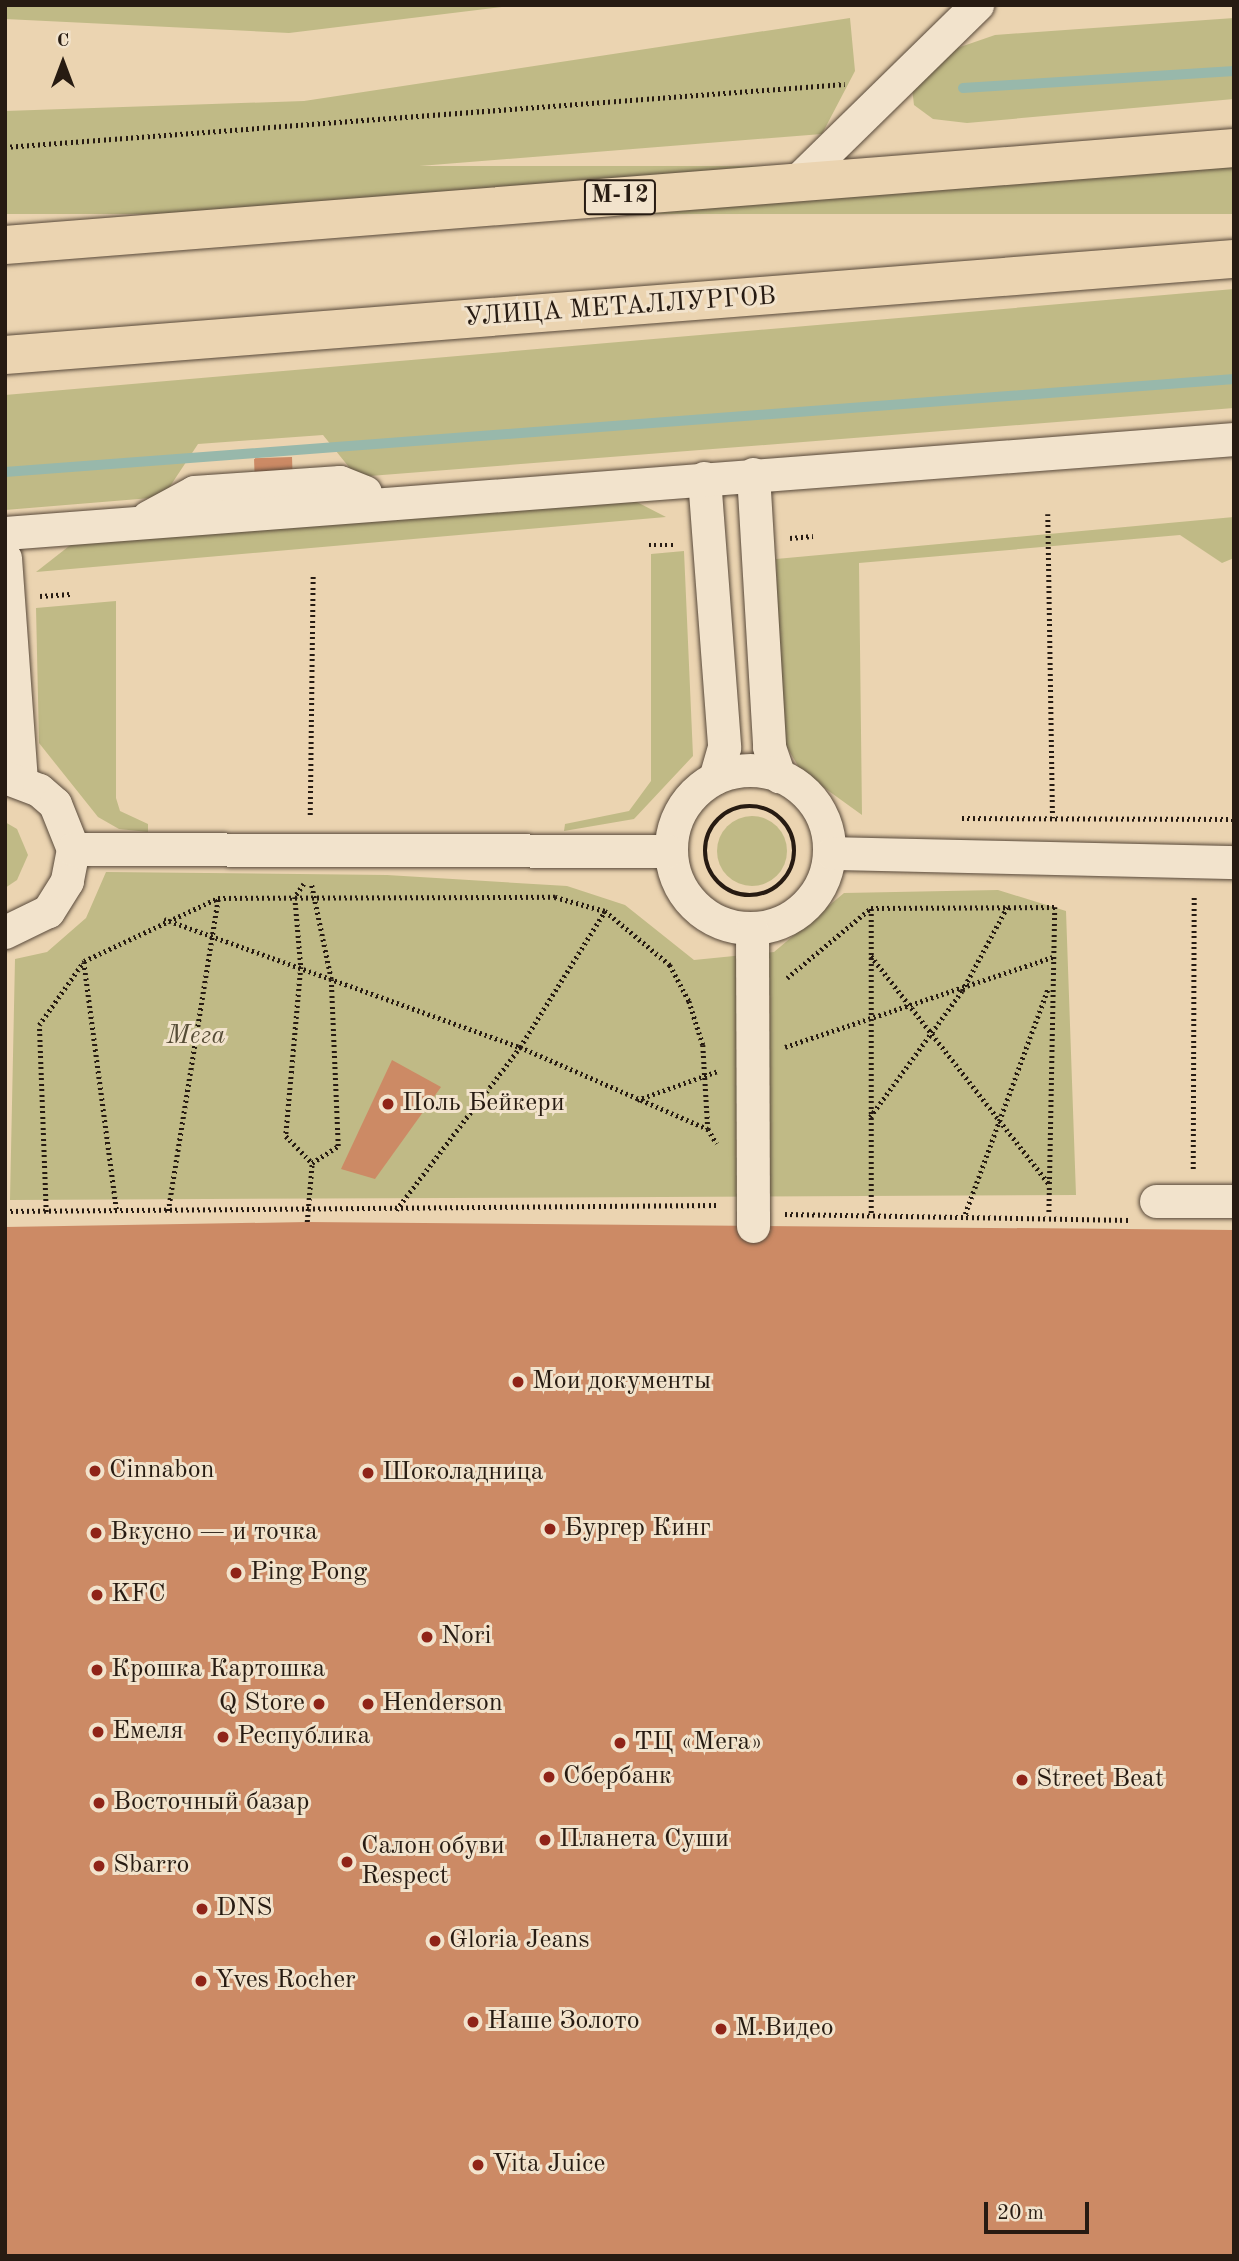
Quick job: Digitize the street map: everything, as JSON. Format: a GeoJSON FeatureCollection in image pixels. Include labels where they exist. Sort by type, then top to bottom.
{"type":"FeatureCollection","features":[{"type":"Feature","properties":{"kind":"main road","name":"М-12"},"geometry":{"type":"LineString","coordinates":[[5,245],[1234,148]]}},
{"type":"Feature","properties":{"kind":"main road","name":"УЛИЦА МЕТАЛЛУРГОВ"},"geometry":{"type":"LineString","coordinates":[[5,355],[1234,259]]}},
{"type":"Feature","properties":{"kind":"street"},"geometry":{"type":"LineString","coordinates":[[795,183],[895,81],[977,5]]}},
{"type":"Feature","properties":{"kind":"street"},"geometry":{"type":"LineString","coordinates":[[5,533],[388,501],[1234,439]]}},
{"type":"Feature","properties":{"kind":"street"},"geometry":{"type":"LineString","coordinates":[[753,474],[769,747],[779,776]]}},
{"type":"Feature","properties":{"kind":"street"},"geometry":{"type":"LineString","coordinates":[[704,478],[724,747],[715,778],[678,816],[667,850],[672,873],[708,916],[752,931],[795,914],[824,878],[832,853],[825,814],[805,789],[779,776],[748,771],[715,778]]}},
{"type":"Feature","properties":{"kind":"street"},"geometry":{"type":"LineString","coordinates":[[5,558],[13,778],[55,804],[72,849],[67,881],[48,911],[5,932]]}},
{"type":"Feature","properties":{"kind":"street"},"geometry":{"type":"LineString","coordinates":[[72,849],[667,850]]}},
{"type":"Feature","properties":{"kind":"street"},"geometry":{"type":"LineString","coordinates":[[832,853],[1194,859],[1234,862]]}},
{"type":"Feature","properties":{"kind":"street"},"geometry":{"type":"LineString","coordinates":[[752,931],[748,1058],[753,1215]]}},
{"type":"Feature","properties":{"kind":"street"},"geometry":{"type":"LineString","coordinates":[[1147,1211],[1193,1202],[1234,1202]]}},
{"type":"Feature","properties":{"kind":"path"},"geometry":{"type":"LineString","coordinates":[[5,147],[895,81]]}},
{"type":"Feature","properties":{"kind":"path"},"geometry":{"type":"LineString","coordinates":[[1048,514],[1053,818]]}},
{"type":"Feature","properties":{"kind":"path"},"geometry":{"type":"LineString","coordinates":[[780,539],[813,536]]}},
{"type":"Feature","properties":{"kind":"path"},"geometry":{"type":"LineString","coordinates":[[649,545],[684,545]]}},
{"type":"Feature","properties":{"kind":"path"},"geometry":{"type":"LineString","coordinates":[[310,819],[313,573]]}},
{"type":"Feature","properties":{"kind":"path"},"geometry":{"type":"LineString","coordinates":[[39,596],[70,594]]}},
{"type":"Feature","properties":{"kind":"path"},"geometry":{"type":"LineString","coordinates":[[749,805],[785,821],[795,860],[778,885],[751,897],[714,880],[705,862],[713,822],[749,805]]}},
{"type":"Feature","properties":{"kind":"path"},"geometry":{"type":"LineString","coordinates":[[957,818],[1234,819]]}},
{"type":"Feature","properties":{"kind":"path"},"geometry":{"type":"LineString","coordinates":[[1193,1202],[1194,820]]}},
{"type":"Feature","properties":{"kind":"path"},"geometry":{"type":"LineString","coordinates":[[307,1222],[313,1163],[286,1136],[301,967],[295,897],[309,877],[316,897],[331,979],[338,1146],[313,1163]]}},
{"type":"Feature","properties":{"kind":"path"},"geometry":{"type":"LineString","coordinates":[[46,1212],[39,1024],[84,961],[163,919],[218,898],[555,897],[605,911],[670,965],[696,1023],[708,1129],[721,1151]]}},
{"type":"Feature","properties":{"kind":"path"},"geometry":{"type":"LineString","coordinates":[[168,1211],[218,898]]}},
{"type":"Feature","properties":{"kind":"path"},"geometry":{"type":"LineString","coordinates":[[870,1118],[962,991],[1007,907]]}},
{"type":"Feature","properties":{"kind":"path"},"geometry":{"type":"LineString","coordinates":[[782,982],[872,908],[1055,907],[1050,984],[1049,1214]]}},
{"type":"Feature","properties":{"kind":"path"},"geometry":{"type":"LineString","coordinates":[[870,1213],[872,908]]}},
{"type":"Feature","properties":{"kind":"path"},"geometry":{"type":"LineString","coordinates":[[395,1211],[520,1047],[605,911]]}},
{"type":"Feature","properties":{"kind":"path"},"geometry":{"type":"LineString","coordinates":[[163,919],[212,933],[520,1047],[636,1101],[708,1129]]}},
{"type":"Feature","properties":{"kind":"path"},"geometry":{"type":"LineString","coordinates":[[871,955],[1049,1185]]}},
{"type":"Feature","properties":{"kind":"path"},"geometry":{"type":"LineString","coordinates":[[776,1039],[776,1050],[870,1017],[962,991],[1052,957]]}},
{"type":"Feature","properties":{"kind":"path"},"geometry":{"type":"LineString","coordinates":[[84,961],[117,1212]]}},
{"type":"Feature","properties":{"kind":"path"},"geometry":{"type":"LineString","coordinates":[[965,1214],[1050,984]]}},
{"type":"Feature","properties":{"kind":"path"},"geometry":{"type":"LineString","coordinates":[[636,1101],[748,1058]]}},
{"type":"Feature","properties":{"kind":"path"},"geometry":{"type":"LineString","coordinates":[[5,1211],[753,1215],[1147,1211]]}},
{"type":"Feature","properties":{"kind":"green space"},"geometry":{"type":"Polygon","coordinates":[[[5,5],[519,5],[289,33],[5,19],[5,5]]]}},
{"type":"Feature","properties":{"kind":"green space"},"geometry":{"type":"Polygon","coordinates":[[[850,18],[855,71],[822,134],[5,199],[5,111],[304,101],[850,18]]]}},
{"type":"Feature","properties":{"kind":"green space"},"geometry":{"type":"Polygon","coordinates":[[[1234,18],[1234,99],[967,123],[933,119],[914,105],[912,88],[940,54],[995,35],[1234,18]]]}},
{"type":"Feature","properties":{"kind":"green space"},"geometry":{"type":"Polygon","coordinates":[[[5,166],[1234,166],[1234,214],[5,214],[5,166]]]}},
{"type":"Feature","properties":{"kind":"green space"},"geometry":{"type":"Polygon","coordinates":[[[1234,289],[1234,408],[357,477],[323,435],[198,444],[163,497],[5,510],[5,395],[1234,289]]]}},
{"type":"Feature","properties":{"kind":"green space"},"geometry":{"type":"Polygon","coordinates":[[[631,499],[666,517],[36,572],[73,543],[631,499]]]}},
{"type":"Feature","properties":{"kind":"green space"},"geometry":{"type":"Polygon","coordinates":[[[1234,517],[1234,558],[1222,563],[1180,535],[859,563],[862,815],[801,771],[781,737],[776,559],[1234,517]]]}},
{"type":"Feature","properties":{"kind":"green space"},"geometry":{"type":"Polygon","coordinates":[[[684,551],[693,756],[634,819],[564,831],[565,824],[629,811],[651,781],[651,554],[684,551]]]}},
{"type":"Feature","properties":{"kind":"green space"},"geometry":{"type":"Polygon","coordinates":[[[116,601],[116,798],[120,811],[148,824],[148,832],[119,829],[98,817],[39,743],[36,608],[116,601]]]}},
{"type":"Feature","properties":{"kind":"green space"},"geometry":{"type":"Polygon","coordinates":[[[752,816],[777,826],[787,851],[777,876],[752,886],[727,876],[717,851],[727,826],[752,816]]]}},
{"type":"Feature","properties":{"kind":"green space"},"geometry":{"type":"Polygon","coordinates":[[[5,822],[17,829],[28,855],[17,880],[5,888],[5,822]]]}},
{"type":"Feature","properties":{"kind":"green space","name":"Мега"},"geometry":{"type":"Polygon","coordinates":[[[106,872],[387,875],[567,886],[625,905],[694,960],[774,952],[844,893],[998,890],[1066,911],[1076,1195],[10,1200],[15,959],[47,952],[86,918],[106,872]]]}},
{"type":"Feature","properties":{"kind":"building"},"geometry":{"type":"Polygon","coordinates":[[[292,457],[293,481],[255,482],[254,458],[292,457]]]}},
{"type":"Feature","properties":{"kind":"building"},"geometry":{"type":"Polygon","coordinates":[[[392,1060],[441,1087],[375,1179],[341,1169],[392,1060]]]}},
{"type":"Feature","properties":{"kind":"building","name":"ТЦ «Мега»"},"geometry":{"type":"Polygon","coordinates":[[[307,1222],[1234,1230],[1234,2256],[5,2256],[5,1227],[307,1222]]]}},
{"type":"Feature","properties":{"kind":"waterway"},"geometry":{"type":"LineString","coordinates":[[963,88],[1234,71]]}},
{"type":"Feature","properties":{"kind":"waterway"},"geometry":{"type":"LineString","coordinates":[[5,472],[1234,379]]}},
{"type":"Feature","properties":{"kind":"place","name":"Поль Бейкери"},"geometry":{"type":"Point","coordinates":[388,1104]}},
{"type":"Feature","properties":{"kind":"place","name":"Мои документы"},"geometry":{"type":"Point","coordinates":[518,1382]}},
{"type":"Feature","properties":{"kind":"place","name":"Cinnabon"},"geometry":{"type":"Point","coordinates":[95,1471]}},
{"type":"Feature","properties":{"kind":"place","name":"Шоколадница"},"geometry":{"type":"Point","coordinates":[368,1473]}},
{"type":"Feature","properties":{"kind":"place","name":"Бургер Кинг"},"geometry":{"type":"Point","coordinates":[550,1529]}},
{"type":"Feature","properties":{"kind":"place","name":"Вкусно — и точка"},"geometry":{"type":"Point","coordinates":[96,1533]}},
{"type":"Feature","properties":{"kind":"place","name":"Ping Pong"},"geometry":{"type":"Point","coordinates":[236,1573]}},
{"type":"Feature","properties":{"kind":"place","name":"KFC"},"geometry":{"type":"Point","coordinates":[97,1595]}},
{"type":"Feature","properties":{"kind":"place","name":"Nori"},"geometry":{"type":"Point","coordinates":[427,1637]}},
{"type":"Feature","properties":{"kind":"place","name":"Крошка Картошка"},"geometry":{"type":"Point","coordinates":[97,1670]}},
{"type":"Feature","properties":{"kind":"place","name":"Q Store"},"geometry":{"type":"Point","coordinates":[319,1704]}},
{"type":"Feature","properties":{"kind":"place","name":"Henderson"},"geometry":{"type":"Point","coordinates":[368,1704]}},
{"type":"Feature","properties":{"kind":"place","name":"Емеля"},"geometry":{"type":"Point","coordinates":[98,1732]}},
{"type":"Feature","properties":{"kind":"place","name":"Республика"},"geometry":{"type":"Point","coordinates":[223,1737]}},
{"type":"Feature","properties":{"kind":"place","name":"ТЦ «Мега»"},"geometry":{"type":"Point","coordinates":[620,1743]}},
{"type":"Feature","properties":{"kind":"place","name":"Сбербанк"},"geometry":{"type":"Point","coordinates":[549,1777]}},
{"type":"Feature","properties":{"kind":"place","name":"Street Beat"},"geometry":{"type":"Point","coordinates":[1022,1780]}},
{"type":"Feature","properties":{"kind":"place","name":"Восточный базар"},"geometry":{"type":"Point","coordinates":[99,1803]}},
{"type":"Feature","properties":{"kind":"place","name":"Планета Суши"},"geometry":{"type":"Point","coordinates":[545,1840]}},
{"type":"Feature","properties":{"kind":"place","name":"Салон обуви Respect"},"geometry":{"type":"Point","coordinates":[347,1862]}},
{"type":"Feature","properties":{"kind":"place","name":"Sbarro"},"geometry":{"type":"Point","coordinates":[99,1866]}},
{"type":"Feature","properties":{"kind":"place","name":"DNS"},"geometry":{"type":"Point","coordinates":[202,1909]}},
{"type":"Feature","properties":{"kind":"place","name":"Gloria Jeans"},"geometry":{"type":"Point","coordinates":[435,1941]}},
{"type":"Feature","properties":{"kind":"place","name":"Yves Rocher"},"geometry":{"type":"Point","coordinates":[201,1981]}},
{"type":"Feature","properties":{"kind":"place","name":"Наше Золото"},"geometry":{"type":"Point","coordinates":[473,2022]}},
{"type":"Feature","properties":{"kind":"place","name":"М.Видео"},"geometry":{"type":"Point","coordinates":[721,2029]}},
{"type":"Feature","properties":{"kind":"place","name":"Vita Juice"},"geometry":{"type":"Point","coordinates":[478,2165]}}]}
